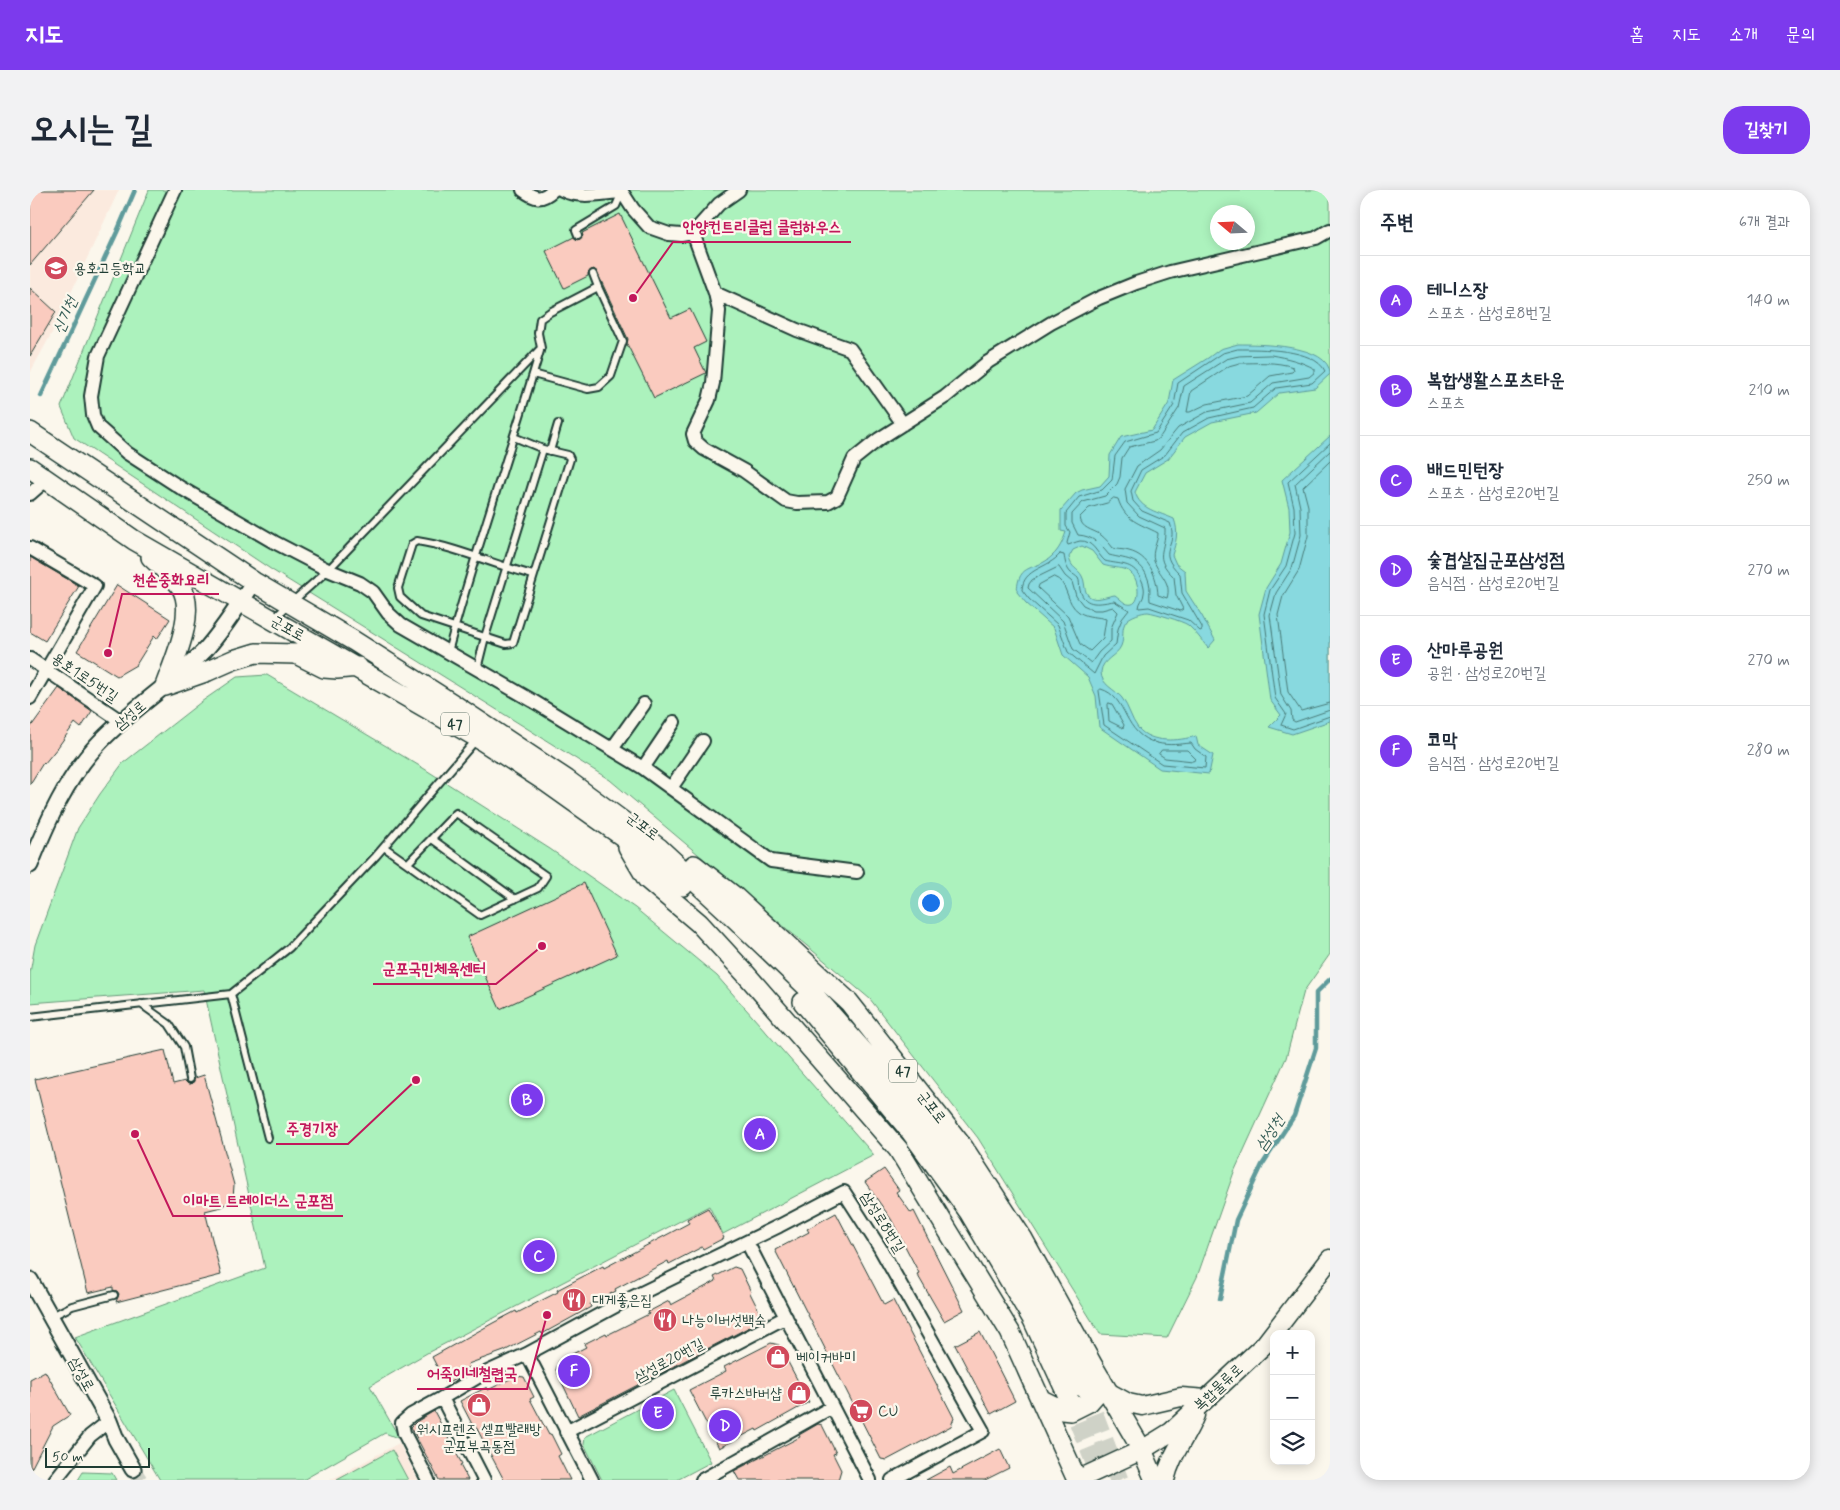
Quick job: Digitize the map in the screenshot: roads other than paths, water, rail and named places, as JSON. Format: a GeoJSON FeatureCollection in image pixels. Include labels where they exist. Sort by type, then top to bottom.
{"type":"FeatureCollection","features":[{"type":"Feature","properties":{"kind":"main road","name":"군포로"},"geometry":{"type":"LineString","coordinates":[[30,432],[254,582],[354,640],[567,780],[659,848],[726,909],[807,987],[866,1054],[983,1203],[1011,1249],[1076,1392],[969,1212],[911,1132],[791,988],[718,916],[622,836],[546,782],[478,738],[358,667],[272,620],[134,540],[30,468]]}},
{"type":"Feature","properties":{"kind":"main road"},"geometry":{"type":"LineString","coordinates":[[134,540],[181,588],[185,599],[186,616],[184,630],[166,686]]}},
{"type":"Feature","properties":{"kind":"main road"},"geometry":{"type":"LineString","coordinates":[[166,686],[256,653],[296,654],[324,668],[358,667]]}},
{"type":"Feature","properties":{"kind":"main road"},"geometry":{"type":"LineString","coordinates":[[377,679],[379,673],[383,674],[437,704],[453,704]]}},
{"type":"Feature","properties":{"kind":"main road","name":"군포로"},"geometry":{"type":"LineString","coordinates":[[567,780],[598,792],[734,896],[849,1002],[968,1155],[1023,1238],[1104,1386],[1142,1450],[1155,1480]]}},
{"type":"Feature","properties":{"kind":"main road","name":"군포로"},"geometry":{"type":"LineString","coordinates":[[622,836],[647,879],[699,923],[898,1149],[1010,1332],[1077,1480]]}},
{"type":"Feature","properties":{"kind":"main road","name":"복합물류로"},"geometry":{"type":"LineString","coordinates":[[1077,1480],[1142,1450],[1170,1432],[1265,1344],[1330,1259]]}},
{"type":"Feature","properties":{"kind":"main road"},"geometry":{"type":"LineString","coordinates":[[1040,1399],[1062,1410],[1071,1410],[1089,1402],[1104,1386],[1128,1402],[1142,1406],[1181,1397],[1202,1403],[1174,1454],[1165,1480]]}},
{"type":"Feature","properties":{"kind":"street"},"geometry":{"type":"LineString","coordinates":[[175,190],[98,356],[91,396],[93,415],[98,427],[127,453],[181,488],[274,542],[328,570],[360,583],[373,592],[395,620],[448,654],[533,701],[643,768],[771,861],[857,872]]}},
{"type":"Feature","properties":{"kind":"street"},"geometry":{"type":"LineString","coordinates":[[523,190],[534,198],[541,198],[553,190]]}},
{"type":"Feature","properties":{"kind":"street"},"geometry":{"type":"LineString","coordinates":[[562,190],[579,195],[622,192],[649,226],[681,235],[693,232],[719,204],[739,190]]}},
{"type":"Feature","properties":{"kind":"street"},"geometry":{"type":"LineString","coordinates":[[693,232],[715,293],[719,311],[714,383],[709,400],[693,434],[695,441],[704,449],[750,475],[786,501],[797,503],[828,502],[837,497],[854,459],[879,439],[945,397],[988,362],[1051,323],[1099,298],[1170,272],[1316,238],[1330,230]]}},
{"type":"Feature","properties":{"kind":"street"},"geometry":{"type":"LineString","coordinates":[[715,293],[797,330],[850,349],[903,424]]}},
{"type":"Feature","properties":{"kind":"street"},"geometry":{"type":"LineString","coordinates":[[30,494],[46,480]]}},
{"type":"Feature","properties":{"kind":"street"},"geometry":{"type":"LineString","coordinates":[[30,548],[95,586],[30,698]]}},
{"type":"Feature","properties":{"kind":"street","name":"삼성로"},"geometry":{"type":"LineString","coordinates":[[30,865],[56,807],[77,770],[98,744],[121,721],[166,686],[205,649],[254,582]]}},
{"type":"Feature","properties":{"kind":"street","name":"용호1로5번길"},"geometry":{"type":"LineString","coordinates":[[30,659],[121,721]]}},
{"type":"Feature","properties":{"kind":"street"},"geometry":{"type":"LineString","coordinates":[[612,749],[644,704]]}},
{"type":"Feature","properties":{"kind":"street"},"geometry":{"type":"LineString","coordinates":[[643,768],[674,722]]}},
{"type":"Feature","properties":{"kind":"street"},"geometry":{"type":"LineString","coordinates":[[671,788],[703,741]]}},
{"type":"Feature","properties":{"kind":"street","name":"삼성로8번길"},"geometry":{"type":"LineString","coordinates":[[747,1242],[844,1192],[880,1248],[983,1431],[892,1480]]}},
{"type":"Feature","properties":{"kind":"street"},"geometry":{"type":"LineString","coordinates":[[428,1480],[404,1433],[402,1423],[410,1415],[623,1302],[747,1242],[870,1480]]}},
{"type":"Feature","properties":{"kind":"street","name":"삼성로"},"geometry":{"type":"LineString","coordinates":[[30,1280],[109,1421],[116,1440],[133,1469]]}},
{"type":"Feature","properties":{"kind":"street","name":"삼성로20번길"},"geometry":{"type":"LineString","coordinates":[[566,1432],[786,1317]]}},
{"type":"Feature","properties":{"kind":"street"},"geometry":{"type":"LineString","coordinates":[[527,1354],[592,1480]]}},
{"type":"Feature","properties":{"kind":"street"},"geometry":{"type":"LineString","coordinates":[[442,1398],[484,1480]]}},
{"type":"Feature","properties":{"kind":"street"},"geometry":{"type":"LineString","coordinates":[[702,1480],[832,1407]]}},
{"type":"Feature","properties":{"kind":"street"},"geometry":{"type":"LineString","coordinates":[[55,1480],[90,1436],[109,1421]]}},
{"type":"Feature","properties":{"kind":"lane"},"geometry":{"type":"LineString","coordinates":[[578,235],[576,230],[616,206],[622,192]]}},
{"type":"Feature","properties":{"kind":"lane"},"geometry":{"type":"LineString","coordinates":[[533,374],[588,389],[599,386],[611,376],[623,341],[593,274]]}},
{"type":"Feature","properties":{"kind":"lane"},"geometry":{"type":"LineString","coordinates":[[448,654],[475,556],[541,348],[538,333],[540,319],[598,287]]}},
{"type":"Feature","properties":{"kind":"lane"},"geometry":{"type":"LineString","coordinates":[[272,620],[328,570],[541,348]]}},
{"type":"Feature","properties":{"kind":"lane"},"geometry":{"type":"LineString","coordinates":[[477,670],[506,568],[546,450],[558,424]]}},
{"type":"Feature","properties":{"kind":"lane"},"geometry":{"type":"LineString","coordinates":[[514,437],[546,450],[568,455],[570,459],[513,643],[506,644],[421,616],[400,597],[398,588],[412,544],[417,541],[475,556],[506,568],[533,575]]}},
{"type":"Feature","properties":{"kind":"lane"},"geometry":{"type":"LineString","coordinates":[[30,1017],[231,994],[289,948],[384,847],[478,738]]}},
{"type":"Feature","properties":{"kind":"lane"},"geometry":{"type":"LineString","coordinates":[[384,847],[480,915],[538,888],[546,876],[456,813],[408,863]]}},
{"type":"Feature","properties":{"kind":"lane"},"geometry":{"type":"LineString","coordinates":[[432,839],[514,899]]}},
{"type":"Feature","properties":{"kind":"lane"},"geometry":{"type":"LineString","coordinates":[[231,994],[268,1138]]}},
{"type":"Feature","properties":{"kind":"lane"},"geometry":{"type":"LineString","coordinates":[[141,1004],[168,1024],[184,1047],[190,1079]]}},
{"type":"Feature","properties":{"kind":"lane"},"geometry":{"type":"LineString","coordinates":[[50,1317],[72,1306],[114,1295]]}},
{"type":"Feature","properties":{"kind":"water"},"geometry":{"type":"Polygon","coordinates":[[[1238,344],[1261,344],[1306,351],[1327,364],[1330,374],[1315,388],[1279,393],[1256,413],[1212,422],[1185,437],[1168,459],[1145,473],[1135,492],[1137,498],[1146,507],[1174,519],[1177,533],[1172,555],[1176,564],[1185,571],[1186,591],[1215,640],[1208,648],[1185,623],[1148,612],[1140,613],[1125,623],[1121,646],[1102,668],[1103,680],[1122,698],[1138,728],[1150,737],[1174,740],[1196,736],[1198,745],[1213,755],[1209,774],[1160,769],[1099,727],[1096,696],[1088,677],[1063,655],[1054,628],[1026,603],[1017,592],[1018,582],[1024,571],[1046,561],[1060,545],[1066,532],[1061,531],[1061,510],[1076,493],[1100,486],[1109,476],[1110,455],[1121,437],[1152,430],[1169,403],[1173,380],[1220,349],[1238,344]],[[1082,546],[1073,550],[1069,557],[1071,564],[1082,576],[1086,592],[1089,596],[1099,598],[1115,595],[1125,603],[1134,603],[1137,599],[1138,587],[1134,576],[1124,569],[1103,565],[1092,551],[1082,546]]]}},
{"type":"Feature","properties":{"kind":"water"},"geometry":{"type":"Polygon","coordinates":[[[1330,436],[1330,721],[1292,734],[1269,727],[1281,715],[1270,700],[1259,614],[1266,588],[1281,564],[1290,532],[1289,508],[1282,480],[1330,436]]]}},
{"type":"Feature","properties":{"kind":"waterway","name":"신기천"},"geometry":{"type":"LineString","coordinates":[[41,396],[135,190]]}},
{"type":"Feature","properties":{"kind":"waterway","name":"삼성천"},"geometry":{"type":"LineString","coordinates":[[1220,1299],[1236,1220],[1262,1165],[1294,1116],[1316,1048],[1316,993],[1330,979]]}},
{"type":"Feature","properties":{"kind":"tunnel"},"geometry":{"type":"LineString","coordinates":[[1084,1388],[1119,1480]]}},
{"type":"Feature","properties":{"kind":"tunnel"},"geometry":{"type":"LineString","coordinates":[[1068,1396],[1102,1480]]}},
{"type":"Feature","properties":{"kind":"tunnel"},"geometry":{"type":"LineString","coordinates":[[133,1469],[140,1480]]}},
{"type":"Feature","properties":{"kind":"place","name":"용호고등학교"},"geometry":{"type":"Point","coordinates":[56,268]}},
{"type":"Feature","properties":{"kind":"place","name":"안양컨트리클럽 클럽하우스"},"geometry":{"type":"Point","coordinates":[633,298]}},
{"type":"Feature","properties":{"kind":"place","name":"천손중화요리"},"geometry":{"type":"Point","coordinates":[108,653]}},
{"type":"Feature","properties":{"kind":"place","name":"군포국민체육센터"},"geometry":{"type":"Point","coordinates":[542,946]}},
{"type":"Feature","properties":{"kind":"place","name":"주경기장"},"geometry":{"type":"Point","coordinates":[416,1080]}},
{"type":"Feature","properties":{"kind":"place","name":"복합생활스포츠타운"},"geometry":{"type":"Point","coordinates":[527,1100]}},
{"type":"Feature","properties":{"kind":"place","name":"이마트 트레이더스 군포점"},"geometry":{"type":"Point","coordinates":[135,1134]}},
{"type":"Feature","properties":{"kind":"place","name":"테니스장"},"geometry":{"type":"Point","coordinates":[760,1134]}},
{"type":"Feature","properties":{"kind":"place","name":"배드민턴장"},"geometry":{"type":"Point","coordinates":[539,1256]}},
{"type":"Feature","properties":{"kind":"place","name":"대게좋은집"},"geometry":{"type":"Point","coordinates":[574,1300]}},
{"type":"Feature","properties":{"kind":"place","name":"어죽이네철렵국"},"geometry":{"type":"Point","coordinates":[547,1315]}},
{"type":"Feature","properties":{"kind":"place","name":"나능이버섯백숙"},"geometry":{"type":"Point","coordinates":[665,1320]}},
{"type":"Feature","properties":{"kind":"place","name":"베이커바미"},"geometry":{"type":"Point","coordinates":[778,1357]}},
{"type":"Feature","properties":{"kind":"place","name":"코막"},"geometry":{"type":"Point","coordinates":[574,1371]}},
{"type":"Feature","properties":{"kind":"place","name":"루카스바버샵"},"geometry":{"type":"Point","coordinates":[799,1393]}},
{"type":"Feature","properties":{"kind":"place","name":"워시프렌즈 셀프빨래방 군포부곡동점"},"geometry":{"type":"Point","coordinates":[479,1405]}},
{"type":"Feature","properties":{"kind":"place","name":"CU"},"geometry":{"type":"Point","coordinates":[861,1411]}},
{"type":"Feature","properties":{"kind":"place","name":"산마루공원"},"geometry":{"type":"Point","coordinates":[658,1413]}},
{"type":"Feature","properties":{"kind":"place","name":"숯겹살집군포삼성점"},"geometry":{"type":"Point","coordinates":[725,1426]}}]}
